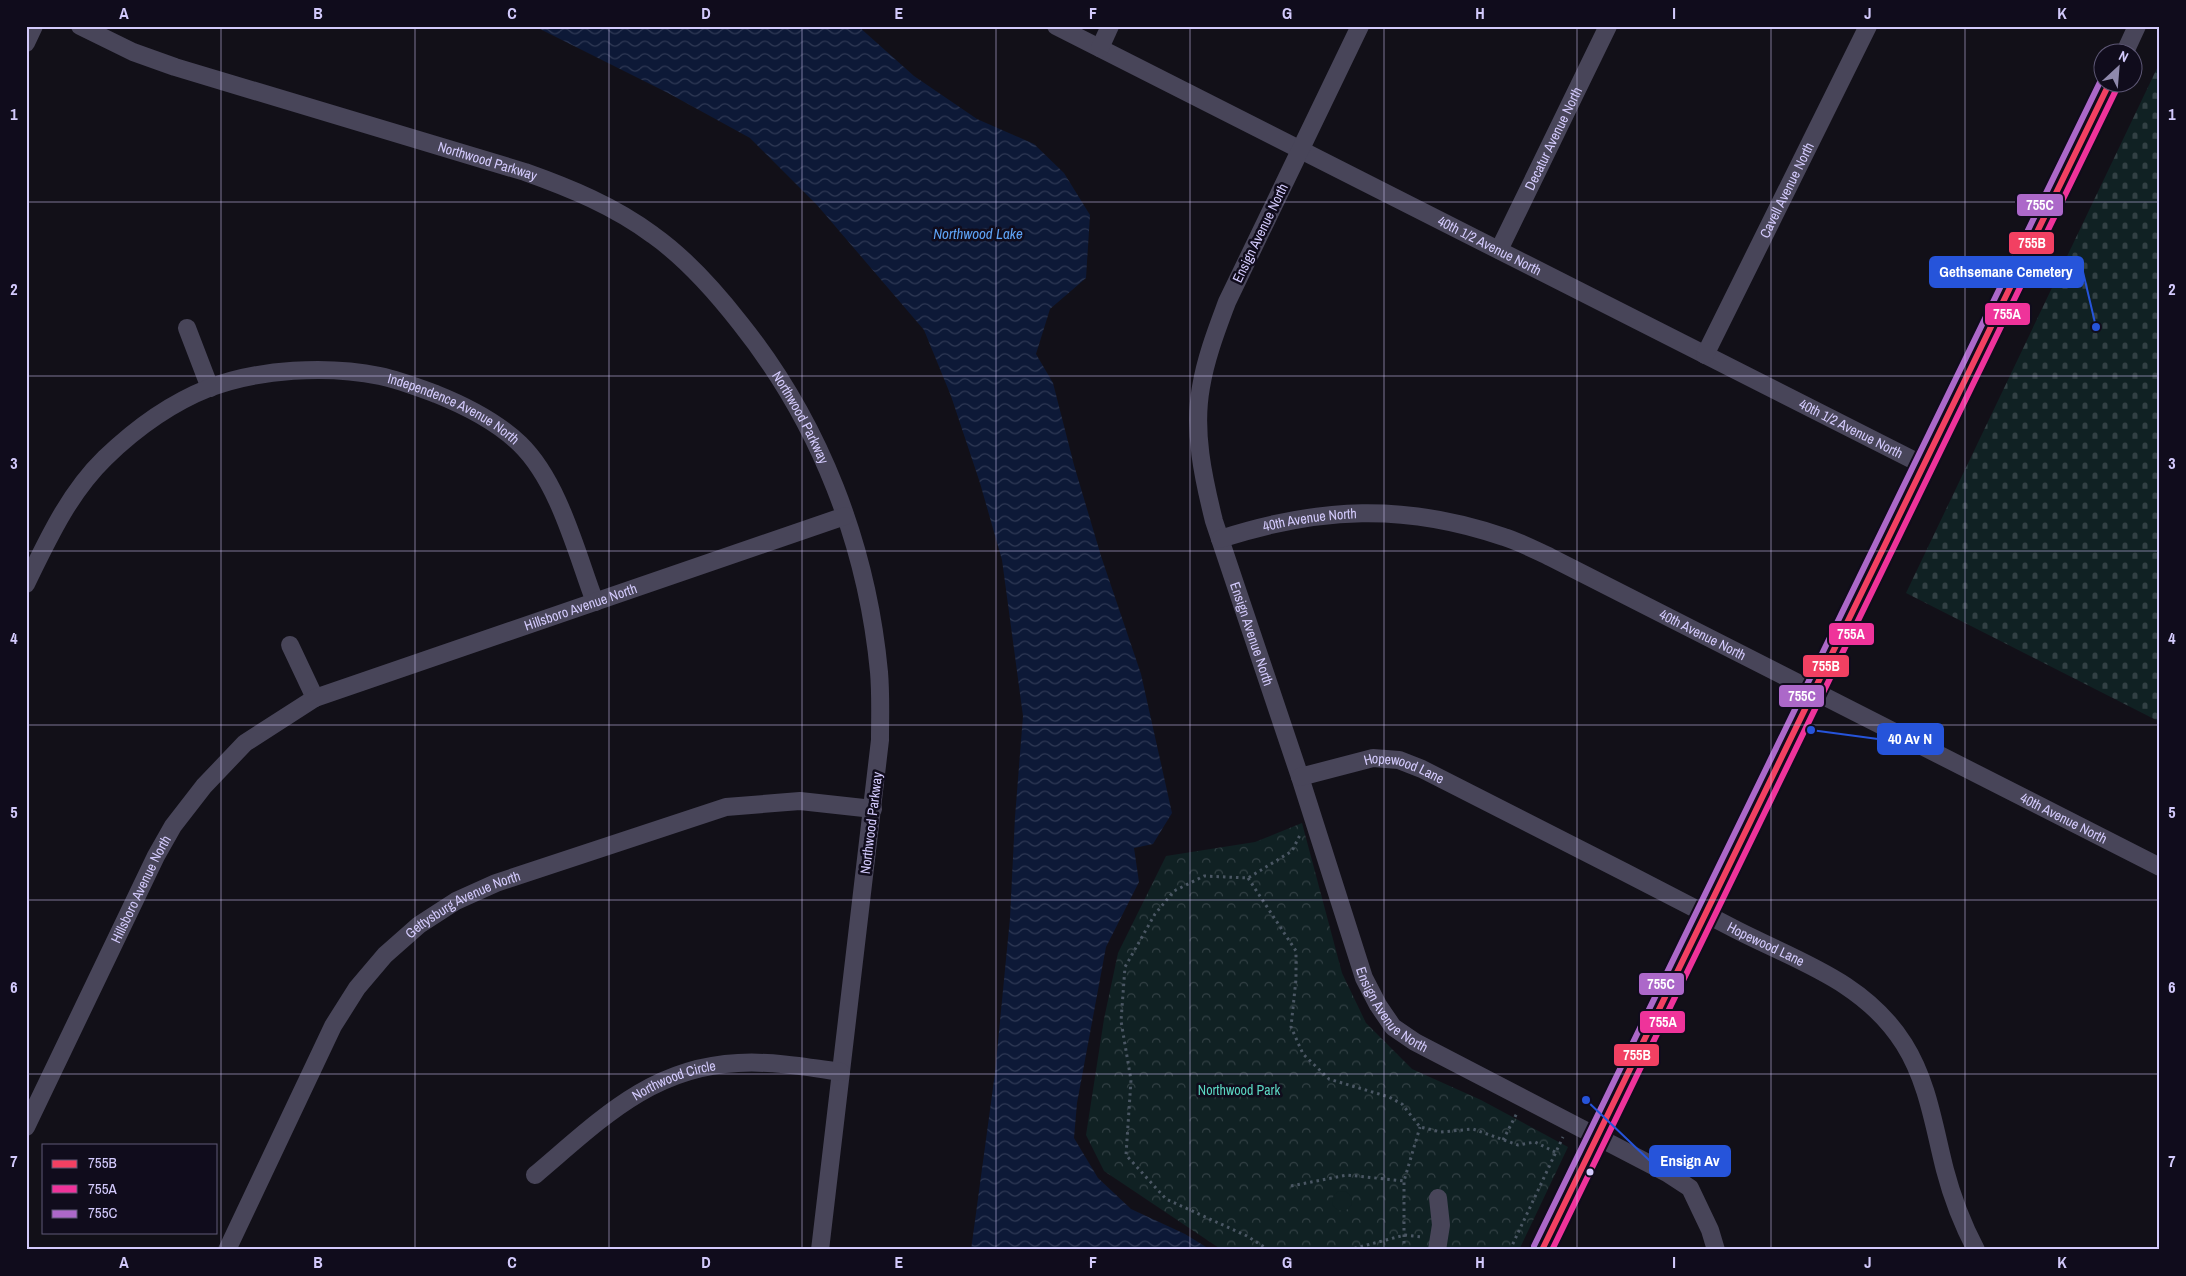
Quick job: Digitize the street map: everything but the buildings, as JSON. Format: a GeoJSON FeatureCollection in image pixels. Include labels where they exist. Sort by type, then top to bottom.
{"type":"FeatureCollection","features":[{"type":"Feature","properties":{"kind":"street"},"geometry":{"type":"LineString","coordinates":[[26,43],[34,26]]}},
{"type":"Feature","properties":{"kind":"street","name":"Northwood Parkway"},"geometry":{"type":"LineString","coordinates":[[80,26],[133,52],[175,67],[516,169],[569,188],[613,209],[645,230],[689,264],[722,300],[765,354],[801,411],[831,474],[853,538],[869,604],[879,673],[880,740],[873,809],[820,1250]]}},
{"type":"Feature","properties":{"kind":"street","name":"40th 1/2 Avenue North"},"geometry":{"type":"LineString","coordinates":[[1056,26],[1923,465]]}},
{"type":"Feature","properties":{"kind":"street"},"geometry":{"type":"LineString","coordinates":[[1100,48],[1110,26]]}},
{"type":"Feature","properties":{"kind":"street","name":"Ensign Avenue North"},"geometry":{"type":"LineString","coordinates":[[1360,26],[1227,302],[1211,344],[1200,388],[1198,434],[1203,477],[1220,539],[1300,777],[1364,978],[1378,1005],[1393,1027],[1441,1057],[1596,1136],[1690,1188],[1710,1230],[1716,1250]]}},
{"type":"Feature","properties":{"kind":"street","name":"Decatur Avenue North"},"geometry":{"type":"LineString","coordinates":[[1499,250],[1608,26]]}},
{"type":"Feature","properties":{"kind":"street","name":"Cavell Avenue North"},"geometry":{"type":"LineString","coordinates":[[1705,355],[1868,26]]}},
{"type":"Feature","properties":{"kind":"street"},"geometry":{"type":"LineString","coordinates":[[2130,42],[2138,26]]}},
{"type":"Feature","properties":{"kind":"street"},"geometry":{"type":"LineString","coordinates":[[1542,1250],[2105,92]]}},
{"type":"Feature","properties":{"kind":"street"},"geometry":{"type":"LineString","coordinates":[[187,328],[210,388]]}},
{"type":"Feature","properties":{"kind":"street","name":"Independence Avenue North"},"geometry":{"type":"LineString","coordinates":[[26,584],[60,516],[80,486],[104,459],[138,428],[177,404],[210,388],[264,374],[311,370],[358,372],[404,382],[474,411],[498,426],[520,444],[536,464],[554,493],[595,602]]}},
{"type":"Feature","properties":{"kind":"street","name":"40th Avenue North"},"geometry":{"type":"LineString","coordinates":[[1220,539],[1297,519],[1349,512],[1399,513],[1453,522],[1506,537],[1550,557],[2160,867]]}},
{"type":"Feature","properties":{"kind":"street","name":"Hillsboro Avenue North"},"geometry":{"type":"LineString","coordinates":[[26,1127],[156,856],[173,826],[204,786],[245,743],[315,698],[845,516]]}},
{"type":"Feature","properties":{"kind":"street"},"geometry":{"type":"LineString","coordinates":[[290,645],[315,698]]}},
{"type":"Feature","properties":{"kind":"street","name":"Hopewood Lane"},"geometry":{"type":"LineString","coordinates":[[1300,777],[1373,758],[1399,760],[1422,769],[1821,971],[1854,990],[1881,1014],[1904,1044],[1922,1078],[1946,1173],[1968,1234],[1976,1250]]}},
{"type":"Feature","properties":{"kind":"street","name":"Gettysburg Avenue North"},"geometry":{"type":"LineString","coordinates":[[227,1250],[333,1026],[357,988],[368,975],[386,954],[419,925],[456,901],[496,883],[726,807],[800,801],[873,809]]}},
{"type":"Feature","properties":{"kind":"street","name":"Northwood Circle"},"geometry":{"type":"LineString","coordinates":[[535,1175],[606,1114],[636,1093],[668,1077],[702,1067],[737,1063],[773,1063],[841,1072]]}},
{"type":"Feature","properties":{"kind":"street"},"geometry":{"type":"LineString","coordinates":[[1437,1250],[1441,1225],[1438,1198]]}},
{"type":"Feature","properties":{"kind":"path"},"geometry":{"type":"LineString","coordinates":[[1269,1250],[1247,1236],[1166,1199],[1126,1155],[1131,1080],[1121,1021],[1125,967],[1155,914],[1174,891],[1204,876],[1248,878],[1292,851],[1299,834],[1316,829]]}},
{"type":"Feature","properties":{"kind":"path"},"geometry":{"type":"LineString","coordinates":[[1248,878],[1296,951],[1296,979],[1291,1027],[1303,1054],[1329,1079],[1390,1097],[1402,1104],[1420,1127],[1441,1132],[1472,1129],[1518,1145],[1536,1142],[1557,1153]]}},
{"type":"Feature","properties":{"kind":"path"},"geometry":{"type":"LineString","coordinates":[[1503,1140],[1524,1099]]}},
{"type":"Feature","properties":{"kind":"path"},"geometry":{"type":"LineString","coordinates":[[1510,1250],[1557,1153],[1568,1122]]}},
{"type":"Feature","properties":{"kind":"path"},"geometry":{"type":"LineString","coordinates":[[1404,1250],[1404,1181],[1420,1127]]}},
{"type":"Feature","properties":{"kind":"path"},"geometry":{"type":"LineString","coordinates":[[1291,1186],[1347,1175],[1404,1181]]}},
{"type":"Feature","properties":{"kind":"path"},"geometry":{"type":"LineString","coordinates":[[1348,1250],[1405,1234]]}},
{"type":"Feature","properties":{"kind":"green space"},"geometry":{"type":"Polygon","coordinates":[[[2160,62],[2160,722],[1906,593],[2160,62]]]}},
{"type":"Feature","properties":{"kind":"green space","name":"Northwood Park"},"geometry":{"type":"Polygon","coordinates":[[[1302,823],[1342,973],[1366,1023],[1412,1069],[1481,1100],[1568,1147],[1519,1250],[1222,1250],[1104,1171],[1086,1135],[1104,1019],[1118,953],[1166,856],[1255,842],[1302,823]]]}},
{"type":"Feature","properties":{"kind":"green space"},"geometry":{"type":"Polygon","coordinates":[[[1342,1191],[1349,1194],[1352,1201],[1349,1208],[1342,1211],[1335,1208],[1332,1201],[1335,1194],[1342,1191]]]}},
{"type":"Feature","properties":{"kind":"water","name":"Northwood Lake"},"geometry":{"type":"Polygon","coordinates":[[[534,26],[858,26],[914,76],[977,119],[1034,144],[1064,173],[1090,215],[1086,278],[1050,309],[1036,354],[1053,383],[1074,465],[1101,556],[1141,674],[1172,813],[1153,844],[1134,848],[1139,882],[1106,947],[1077,1103],[1074,1138],[1098,1178],[1131,1209],[1185,1234],[1211,1250],[971,1250],[995,1073],[1010,918],[1023,716],[1002,560],[980,483],[951,396],[924,330],[817,205],[750,138],[668,93],[534,26]]]}},
{"type":"Feature","properties":{"kind":"transit line","name":"755C"},"geometry":{"type":"LineString","coordinates":[[1534,1246],[2095,92]]}},
{"type":"Feature","properties":{"kind":"transit line","name":"755B"},"geometry":{"type":"LineString","coordinates":[[1542,1250],[2105,92]]}},
{"type":"Feature","properties":{"kind":"transit line","name":"755A"},"geometry":{"type":"LineString","coordinates":[[1552,1250],[2115,92]]}},
{"type":"Feature","properties":{"kind":"place","name":"Gethsemane Cemetery"},"geometry":{"type":"Point","coordinates":[2096,327]}},
{"type":"Feature","properties":{"kind":"place","name":"40 Av N"},"geometry":{"type":"Point","coordinates":[1811,730]}},
{"type":"Feature","properties":{"kind":"place","name":"Ensign Av"},"geometry":{"type":"Point","coordinates":[1586,1100]}}]}
